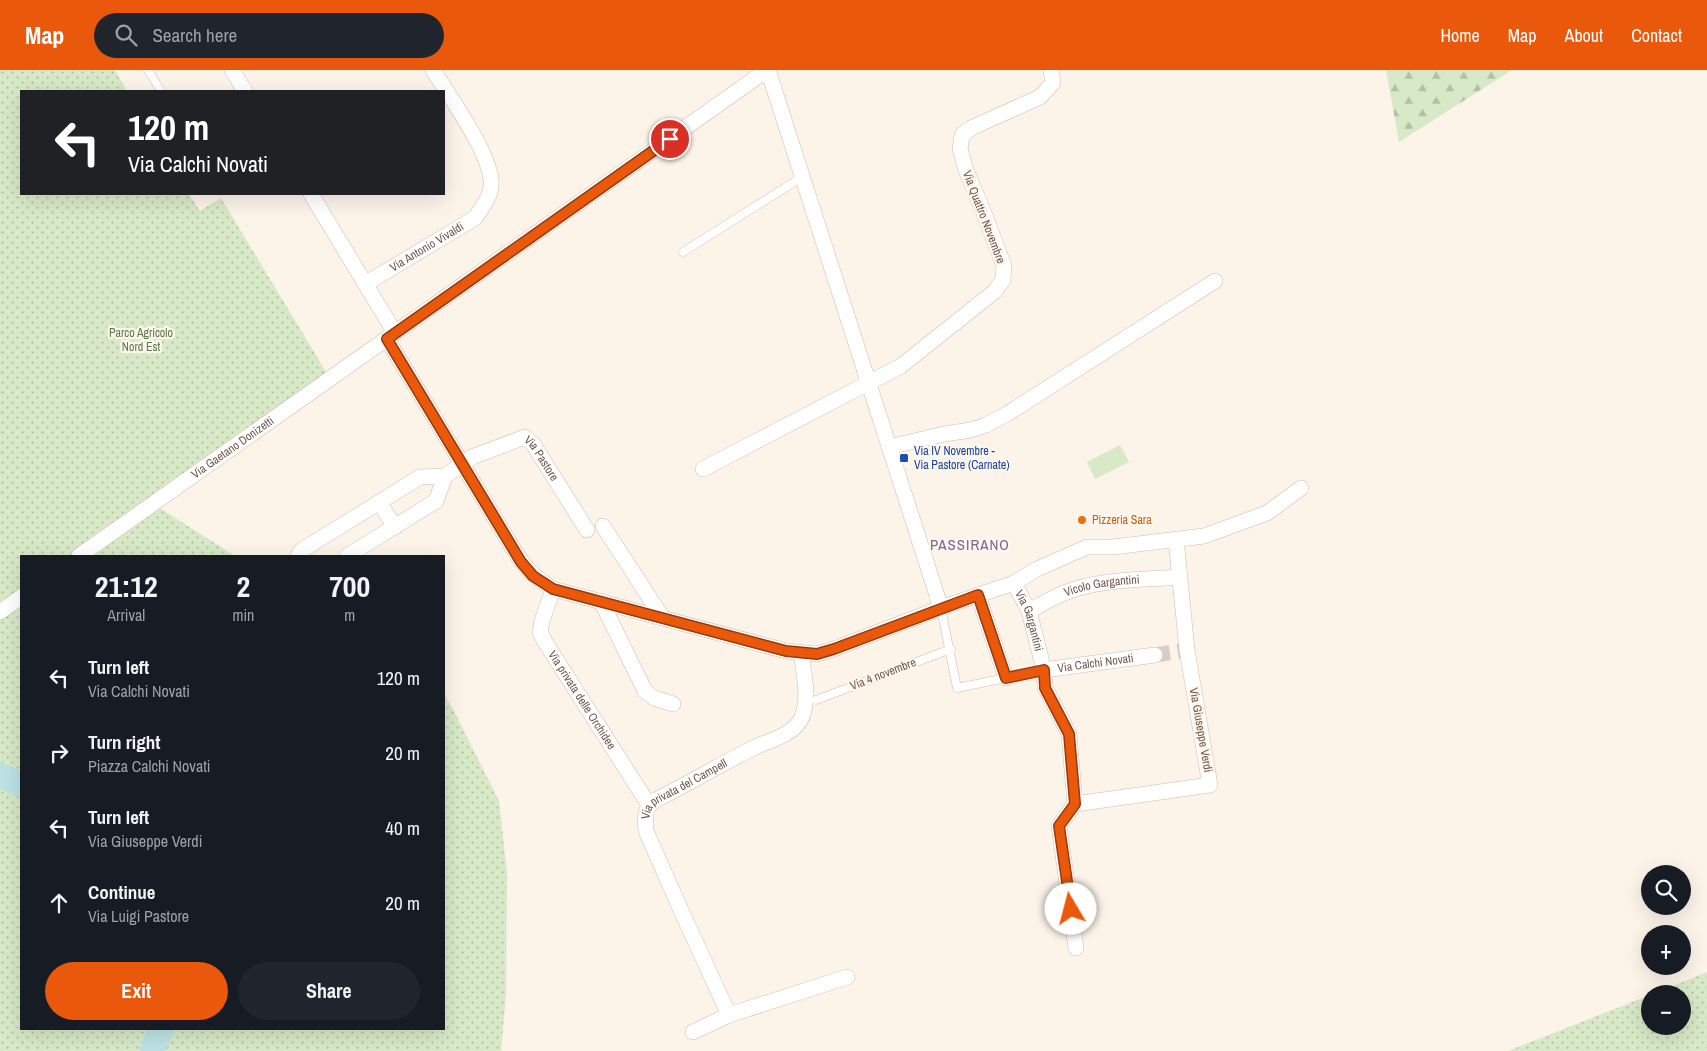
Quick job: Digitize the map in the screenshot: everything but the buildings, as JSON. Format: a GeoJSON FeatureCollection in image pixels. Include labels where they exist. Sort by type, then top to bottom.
{"type":"FeatureCollection","features":[{"type":"Feature","properties":{"kind":"street"},"geometry":{"type":"LineString","coordinates":[[232,70],[244,90]]}},
{"type":"Feature","properties":{"kind":"street","name":"Via Antonio Vivaldi"},"geometry":{"type":"LineString","coordinates":[[365,284],[475,218],[484,206],[491,188],[490,172],[479,146],[433,70]]}},
{"type":"Feature","properties":{"kind":"street"},"geometry":{"type":"LineString","coordinates":[[767,70],[941,608]]}},
{"type":"Feature","properties":{"kind":"street","name":"Via Gaetano Donizetti"},"geometry":{"type":"LineString","coordinates":[[80,555],[767,70]]}},
{"type":"Feature","properties":{"kind":"street","name":"Via Quattro Novembre"},"geometry":{"type":"LineString","coordinates":[[703,469],[901,366],[994,292],[1003,280],[1004,266],[966,170],[960,149],[962,135],[971,128],[1040,98],[1053,83],[1051,70]]}},
{"type":"Feature","properties":{"kind":"street"},"geometry":{"type":"LineString","coordinates":[[312,195],[365,284],[391,336],[462,464],[521,562],[533,576],[553,589],[786,651],[817,654],[1014,583],[1036,569],[1087,547],[1114,547],[1204,536],[1267,513],[1301,488]]}},
{"type":"Feature","properties":{"kind":"street"},"geometry":{"type":"LineString","coordinates":[[889,446],[971,430],[986,425],[1215,281]]}},
{"type":"Feature","properties":{"kind":"street","name":"Via Pastore"},"geometry":{"type":"LineString","coordinates":[[445,476],[472,457],[525,437],[533,444],[587,530]]}},
{"type":"Feature","properties":{"kind":"street"},"geometry":{"type":"LineString","coordinates":[[299,555],[302,550],[420,477],[445,476],[436,501],[349,555]]}},
{"type":"Feature","properties":{"kind":"street"},"geometry":{"type":"LineString","coordinates":[[379,502],[395,527]]}},
{"type":"Feature","properties":{"kind":"street"},"geometry":{"type":"LineString","coordinates":[[603,526],[662,618]]}},
{"type":"Feature","properties":{"kind":"street","name":"Via Giuseppe Verdi"},"geometry":{"type":"LineString","coordinates":[[1075,804],[1210,785],[1184,651],[1176,538]]}},
{"type":"Feature","properties":{"kind":"street","name":"Vicolo Gargantini"},"geometry":{"type":"LineString","coordinates":[[1029,611],[1064,593],[1088,586],[1179,577]]}},
{"type":"Feature","properties":{"kind":"street","name":"Via Gargantini"},"geometry":{"type":"LineString","coordinates":[[1014,583],[1029,611],[1044,670],[1045,688],[1069,734],[1075,804]]}},
{"type":"Feature","properties":{"kind":"street","name":"Via privata delle Orchidee"},"geometry":{"type":"LineString","coordinates":[[553,589],[540,632],[649,805]]}},
{"type":"Feature","properties":{"kind":"street"},"geometry":{"type":"LineString","coordinates":[[978,595],[1006,678]]}},
{"type":"Feature","properties":{"kind":"street"},"geometry":{"type":"LineString","coordinates":[[0,612],[20,598]]}},
{"type":"Feature","properties":{"kind":"street"},"geometry":{"type":"LineString","coordinates":[[601,602],[645,691],[654,698],[673,704]]}},
{"type":"Feature","properties":{"kind":"street","name":"Via privata del Campell"},"geometry":{"type":"LineString","coordinates":[[729,1015],[646,831],[645,817],[649,805],[755,747],[778,738],[798,724],[805,708],[806,690],[801,653]]}},
{"type":"Feature","properties":{"kind":"street","name":"Via Calchi Novati"},"geometry":{"type":"LineString","coordinates":[[1044,670],[1155,655]]}},
{"type":"Feature","properties":{"kind":"street"},"geometry":{"type":"LineString","coordinates":[[1075,804],[1059,826],[1076,948]]}},
{"type":"Feature","properties":{"kind":"street"},"geometry":{"type":"LineString","coordinates":[[693,1032],[729,1015],[847,977]]}},
{"type":"Feature","properties":{"kind":"lane"},"geometry":{"type":"LineString","coordinates":[[148,70],[160,90]]}},
{"type":"Feature","properties":{"kind":"lane"},"geometry":{"type":"LineString","coordinates":[[683,252],[802,178]]}},
{"type":"Feature","properties":{"kind":"lane"},"geometry":{"type":"LineString","coordinates":[[941,608],[950,649]]}},
{"type":"Feature","properties":{"kind":"lane","name":"Via Calchi Novati"},"geometry":{"type":"LineString","coordinates":[[950,649],[957,688],[1044,670]]}},
{"type":"Feature","properties":{"kind":"lane","name":"Via 4 novembre"},"geometry":{"type":"LineString","coordinates":[[816,700],[950,649]]}},
{"type":"Feature","properties":{"kind":"green space","name":"Parco Agricolo Nord Est"},"geometry":{"type":"Polygon","coordinates":[[[0,70],[115,70],[126,90],[20,90],[20,195],[190,195],[200,211],[221,198],[328,375],[155,505],[233,555],[20,555],[20,1030],[445,1030],[445,695],[499,801],[507,873],[506,995],[501,1051],[0,1051],[0,70]]]}},
{"type":"Feature","properties":{"kind":"green space"},"geometry":{"type":"Polygon","coordinates":[[[1386,70],[1512,70],[1399,142],[1386,70]]]}},
{"type":"Feature","properties":{"kind":"green space"},"geometry":{"type":"Polygon","coordinates":[[[1120,445],[1129,462],[1095,479],[1087,462],[1120,445]]]}},
{"type":"Feature","properties":{"kind":"green space"},"geometry":{"type":"Polygon","coordinates":[[[1707,972],[1707,1051],[1508,1051],[1641,999],[1641,1035],[1691,1035],[1691,985],[1675,985],[1707,972]]]}},
{"type":"Feature","properties":{"kind":"waterway"},"geometry":{"type":"LineString","coordinates":[[0,775],[20,785]]}},
{"type":"Feature","properties":{"kind":"waterway"},"geometry":{"type":"LineString","coordinates":[[152,1051],[161,1030]]}},
{"type":"Feature","properties":{"kind":"tunnel"},"geometry":{"type":"LineString","coordinates":[[1155,655],[1181,651]]}},
{"type":"Feature","properties":{"kind":"place","name":"Via IV Novembre - Via Pastore (Carnate)"},"geometry":{"type":"Point","coordinates":[904,458]}},
{"type":"Feature","properties":{"kind":"place","name":"Pizzeria Sara"},"geometry":{"type":"Point","coordinates":[1082,520]}},
{"type":"Feature","properties":{"kind":"district","name":"PASSIRANO"},"geometry":{"type":"Point","coordinates":[970,544]}},
{"type":"Feature","properties":{"kind":"route"},"geometry":{"type":"LineString","coordinates":[[670,139],[387,339],[521,562],[533,576],[553,589],[786,651],[817,654],[978,595],[1006,678],[1044,670],[1045,688],[1069,734],[1075,804],[1059,826],[1071,909]]}}]}
